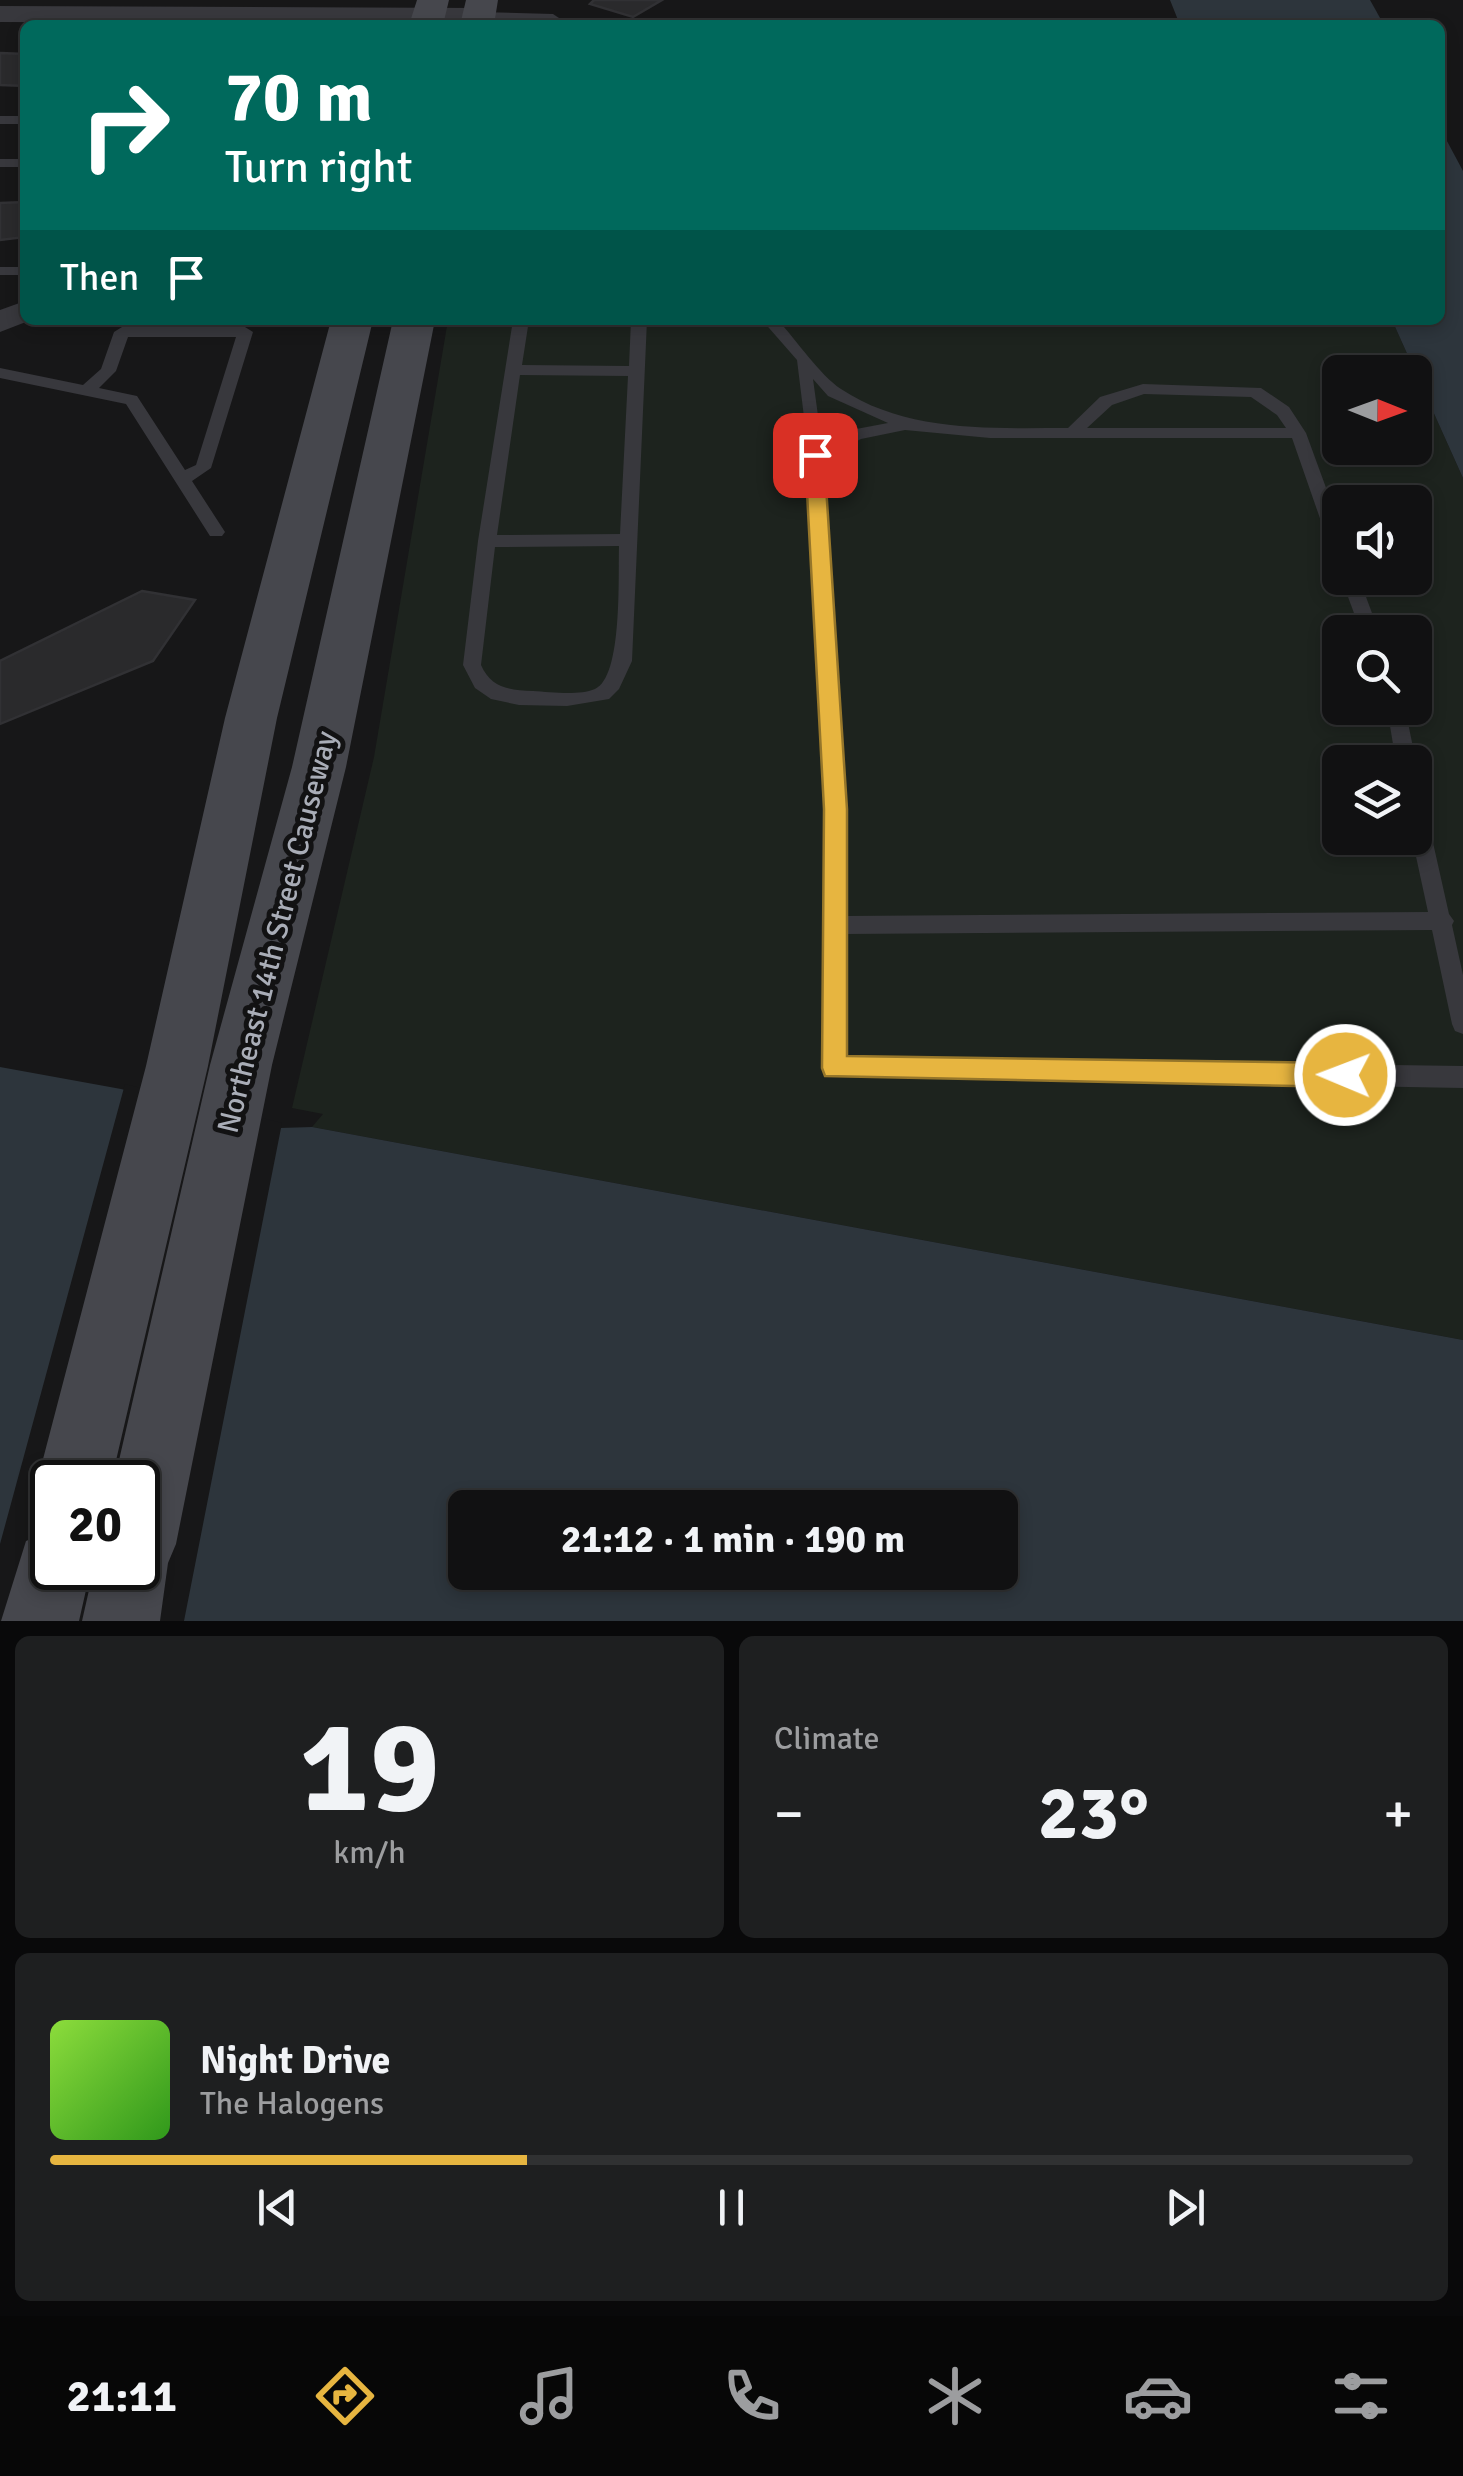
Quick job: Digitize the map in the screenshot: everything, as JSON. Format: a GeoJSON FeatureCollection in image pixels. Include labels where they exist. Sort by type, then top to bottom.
{"type":"FeatureCollection","features":[{"type":"Feature","properties":{"kind":"main road","name":"Northeast 14th Street Causeway"},"geometry":{"type":"LineString","coordinates":[[150,1460],[209,1066],[252,718],[351,325]]}},
{"type":"Feature","properties":{"kind":"main road","name":"Northeast 14th Street Causeway"},"geometry":{"type":"LineString","coordinates":[[81,1460],[209,1066],[319,767],[413,325]]}},
{"type":"Feature","properties":{"kind":"main road"},"geometry":{"type":"LineString","coordinates":[[40,1621],[48,1590]]}},
{"type":"Feature","properties":{"kind":"main road"},"geometry":{"type":"LineString","coordinates":[[121,1621],[127,1590]]}},
{"type":"Feature","properties":{"kind":"street"},"geometry":{"type":"LineString","coordinates":[[0,14],[479,14]]}},
{"type":"Feature","properties":{"kind":"lane"},"geometry":{"type":"LineString","coordinates":[[479,14],[534,20]]}},
{"type":"Feature","properties":{"kind":"lane"},"geometry":{"type":"LineString","coordinates":[[519,325],[472,665],[479,682],[495,693],[515,697],[587,697],[603,693],[617,678],[623,661],[640,325]]}},
{"type":"Feature","properties":{"kind":"lane"},"geometry":{"type":"LineString","coordinates":[[774,325],[834,392],[907,425]]}},
{"type":"Feature","properties":{"kind":"lane"},"geometry":{"type":"LineString","coordinates":[[86,391],[108,371],[122,332],[245,332],[203,468],[182,478]]}},
{"type":"Feature","properties":{"kind":"lane"},"geometry":{"type":"LineString","coordinates":[[804,362],[815,455],[836,809],[834,1068],[1463,1077]]}},
{"type":"Feature","properties":{"kind":"lane"},"geometry":{"type":"LineString","coordinates":[[513,370],[636,372]]}},
{"type":"Feature","properties":{"kind":"lane"},"geometry":{"type":"LineString","coordinates":[[0,372],[131,400],[216,532]]}},
{"type":"Feature","properties":{"kind":"lane"},"geometry":{"type":"LineString","coordinates":[[1072,433],[1106,401],[1143,388],[1255,392],[1283,411],[1298,432],[1322,499]]}},
{"type":"Feature","properties":{"kind":"lane"},"geometry":{"type":"LineString","coordinates":[[815,455],[857,434],[907,425],[1072,433],[1298,432]]}},
{"type":"Feature","properties":{"kind":"lane"},"geometry":{"type":"LineString","coordinates":[[487,541],[628,540]]}},
{"type":"Feature","properties":{"kind":"lane"},"geometry":{"type":"LineString","coordinates":[[1427,855],[1463,1024]]}},
{"type":"Feature","properties":{"kind":"lane"},"geometry":{"type":"LineString","coordinates":[[834,925],[1443,921]]}},
{"type":"Feature","properties":{"kind":"shaded area"},"geometry":{"type":"Polygon","coordinates":[[[1170,0],[1370,0],[1381,20],[1178,20],[1170,0]]]}},
{"type":"Feature","properties":{"kind":"shaded area"},"geometry":{"type":"Polygon","coordinates":[[[1445,137],[1463,171],[1463,478],[1432,409],[1432,355],[1408,355],[1394,325],[1445,325],[1445,137]]]}},
{"type":"Feature","properties":{"kind":"shaded area"},"geometry":{"type":"Polygon","coordinates":[[[447,325],[1394,325],[1408,355],[1322,355],[1322,465],[1432,465],[1432,409],[1463,478],[1463,1340],[312,1127],[323,1114],[292,1108],[374,757],[447,325]]]}},
{"type":"Feature","properties":{"kind":"shaded area"},"geometry":{"type":"Polygon","coordinates":[[[0,1067],[121,1089],[280,1128],[312,1127],[1463,1340],[1463,1621],[0,1621],[0,1067]]]}},
{"type":"Feature","properties":{"kind":"pier"},"geometry":{"type":"Polygon","coordinates":[[[125,1084],[282,1123],[184,1621],[0,1621],[0,1544],[125,1084]]]}},
{"type":"Feature","properties":{"kind":"building"},"geometry":{"type":"Polygon","coordinates":[[[594,0],[662,0],[633,17],[590,4],[594,0]]]}},
{"type":"Feature","properties":{"kind":"building"},"geometry":{"type":"Polygon","coordinates":[[[0,53],[20,54],[20,86],[0,85],[0,53]]]}},
{"type":"Feature","properties":{"kind":"building"},"geometry":{"type":"Polygon","coordinates":[[[20,202],[20,238],[0,240],[0,203],[20,202]]]}},
{"type":"Feature","properties":{"kind":"building"},"geometry":{"type":"Polygon","coordinates":[[[142,591],[195,600],[153,661],[0,724],[0,661],[142,591]]]}},
{"type":"Feature","properties":{"kind":"route"},"geometry":{"type":"LineString","coordinates":[[815,455],[836,809],[834,1068],[1345,1075]]}}]}
